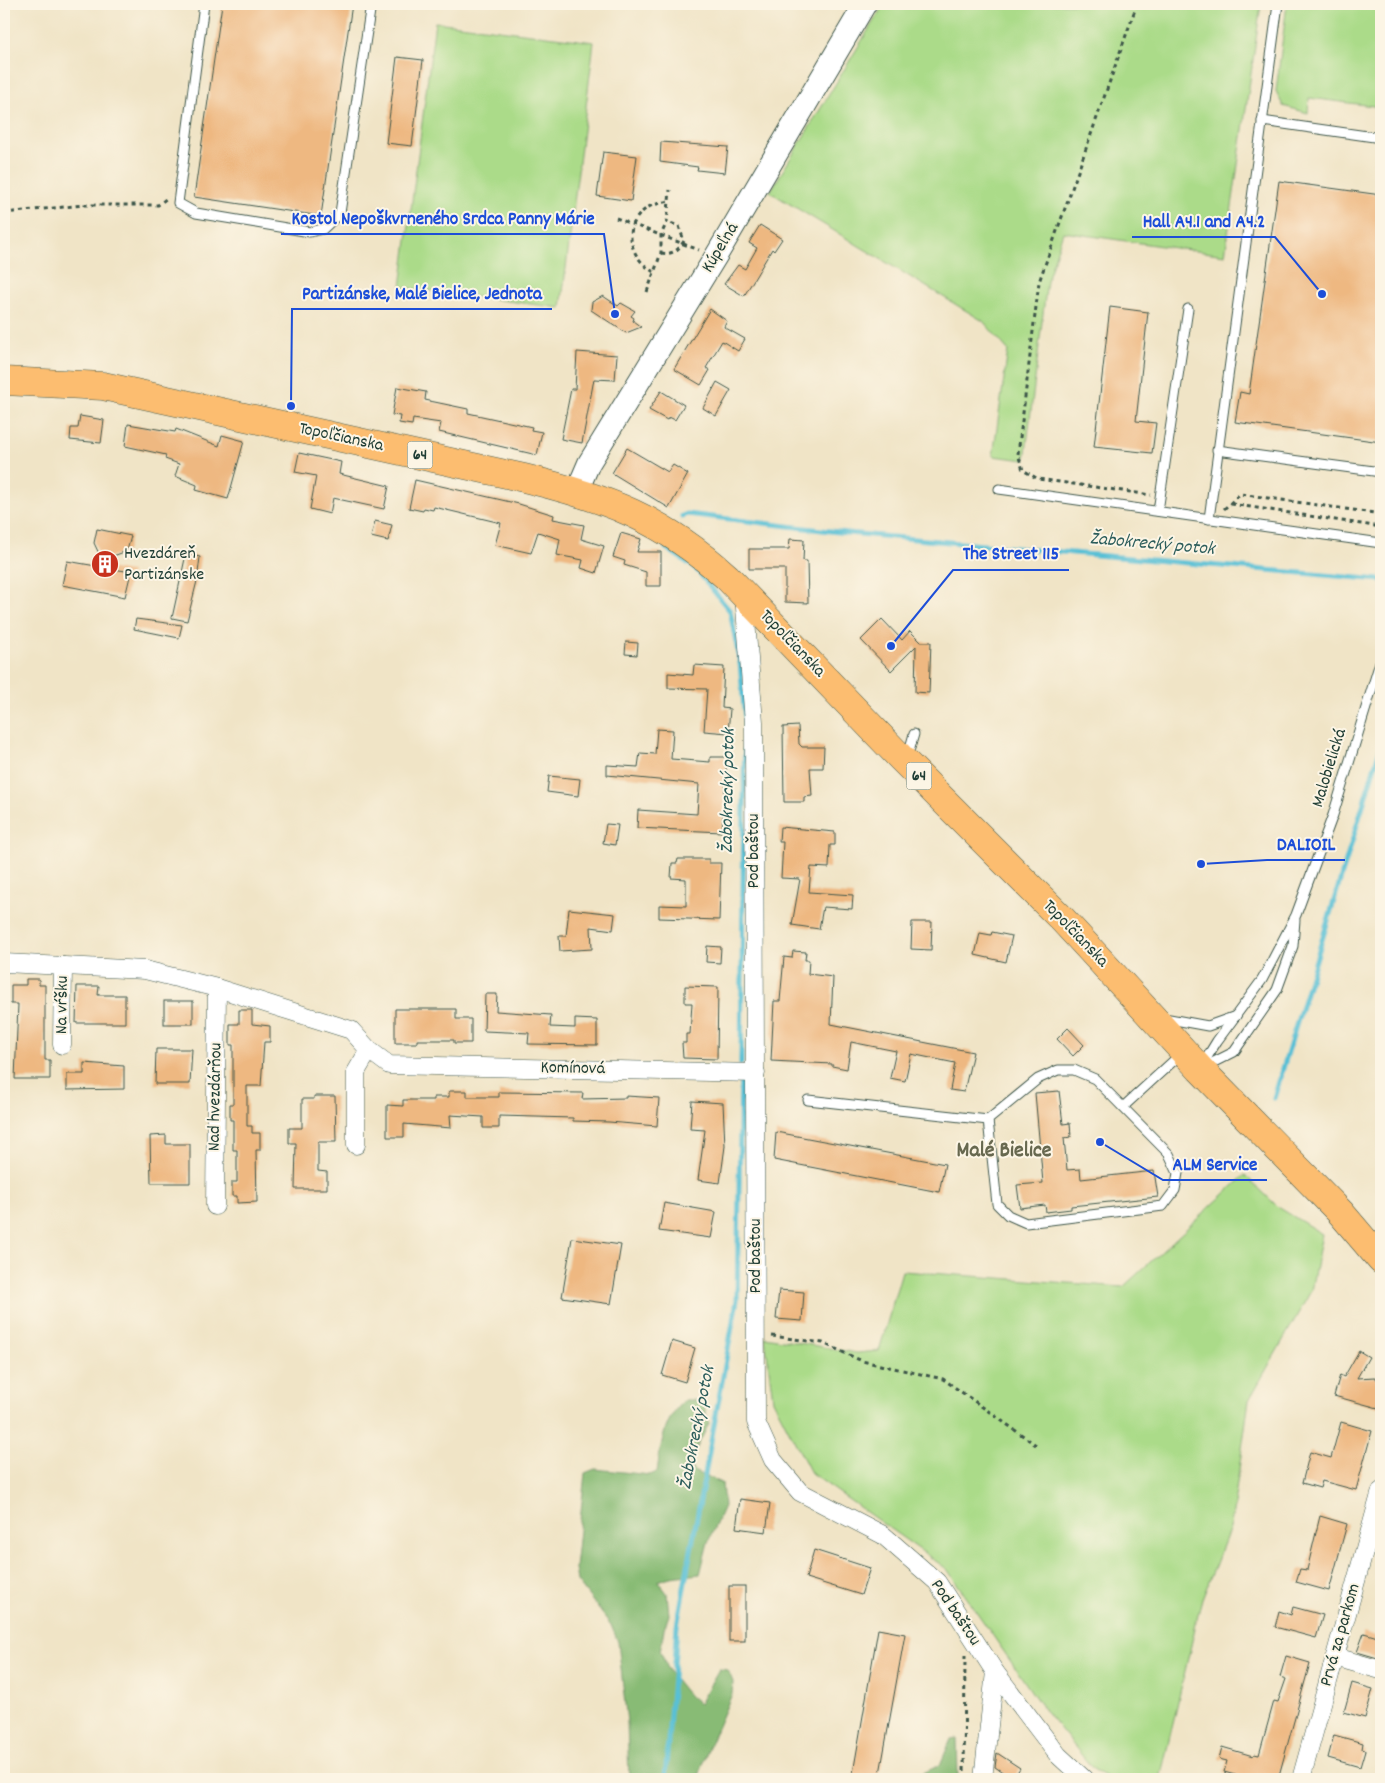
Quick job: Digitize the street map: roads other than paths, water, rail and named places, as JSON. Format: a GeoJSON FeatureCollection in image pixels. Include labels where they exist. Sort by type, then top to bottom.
{"type":"FeatureCollection","features":[{"type":"Feature","properties":{"kind":"main road","name":"Topoľčianska"},"geometry":{"type":"LineString","coordinates":[[4,381],[103,386],[577,491],[628,510],[673,534],[705,557],[744,595],[901,758],[1063,920],[1192,1061],[1341,1213],[1381,1260]]}},
{"type":"Feature","properties":{"kind":"street","name":"Kúpeľná"},"geometry":{"type":"LineString","coordinates":[[577,491],[590,463],[716,256],[865,4]]}},
{"type":"Feature","properties":{"kind":"street","name":"Pod baštou"},"geometry":{"type":"LineString","coordinates":[[744,595],[754,722],[756,1422],[773,1460],[800,1492],[883,1535],[937,1582],[995,1672],[1058,1755],[1084,1779]]}},
{"type":"Feature","properties":{"kind":"street"},"geometry":{"type":"LineString","coordinates":[[4,963],[145,970],[217,988],[351,1030],[369,1050],[356,1072],[356,1145]]}},
{"type":"Feature","properties":{"kind":"street","name":"Na vŕšku"},"geometry":{"type":"LineString","coordinates":[[62,1045],[63,966]]}},
{"type":"Feature","properties":{"kind":"street","name":"Nad hvezdárňou"},"geometry":{"type":"LineString","coordinates":[[215,1206],[217,988]]}},
{"type":"Feature","properties":{"kind":"street","name":"Komínová"},"geometry":{"type":"LineString","coordinates":[[369,1050],[389,1065],[756,1073]]}},
{"type":"Feature","properties":{"kind":"street","name":"Prvá za parkom"},"geometry":{"type":"LineString","coordinates":[[1301,1779],[1381,1491]]}},
{"type":"Feature","properties":{"kind":"street"},"geometry":{"type":"LineString","coordinates":[[1335,1657],[1381,1670]]}},
{"type":"Feature","properties":{"kind":"street"},"geometry":{"type":"LineString","coordinates":[[983,1779],[995,1672]]}},
{"type":"Feature","properties":{"kind":"lane"},"geometry":{"type":"LineString","coordinates":[[204,4],[178,203],[196,213],[310,232],[323,229],[340,213],[372,4]]}},
{"type":"Feature","properties":{"kind":"lane"},"geometry":{"type":"LineString","coordinates":[[1209,519],[1278,4]]}},
{"type":"Feature","properties":{"kind":"lane"},"geometry":{"type":"LineString","coordinates":[[1262,121],[1381,138]]}},
{"type":"Feature","properties":{"kind":"lane"},"geometry":{"type":"LineString","coordinates":[[1158,511],[1188,308]]}},
{"type":"Feature","properties":{"kind":"lane"},"geometry":{"type":"LineString","coordinates":[[1217,450],[1381,472]]}},
{"type":"Feature","properties":{"kind":"lane"},"geometry":{"type":"LineString","coordinates":[[999,489],[1381,544]]}},
{"type":"Feature","properties":{"kind":"lane","name":"Malobielická"},"geometry":{"type":"LineString","coordinates":[[1192,1061],[1236,1015],[1262,980],[1296,915],[1333,815],[1381,659]]}},
{"type":"Feature","properties":{"kind":"lane"},"geometry":{"type":"LineString","coordinates":[[901,758],[910,748],[914,734]]}},
{"type":"Feature","properties":{"kind":"lane","name":"Malobielická"},"geometry":{"type":"LineString","coordinates":[[1192,1061],[1234,1052],[1277,990],[1293,946],[1296,915]]}},
{"type":"Feature","properties":{"kind":"lane"},"geometry":{"type":"LineString","coordinates":[[1151,1015],[1179,1022],[1208,1026],[1236,1015]]}},
{"type":"Feature","properties":{"kind":"lane"},"geometry":{"type":"LineString","coordinates":[[1123,1107],[1192,1061]]}},
{"type":"Feature","properties":{"kind":"lane"},"geometry":{"type":"LineString","coordinates":[[808,1100],[988,1120],[1038,1079],[1058,1070],[1074,1070],[1095,1079],[1169,1154],[1178,1173],[1176,1190],[1163,1206],[1026,1223],[1008,1215],[997,1204],[988,1120]]}},
{"type":"Feature","properties":{"kind":"waterway","name":"Žabokrecký potok"},"geometry":{"type":"LineString","coordinates":[[682,516],[687,514],[847,533],[1381,580]]}},
{"type":"Feature","properties":{"kind":"waterway","name":"Žabokrecký potok"},"geometry":{"type":"LineString","coordinates":[[666,548],[695,568],[730,611],[740,662],[745,718],[741,1063]]}},
{"type":"Feature","properties":{"kind":"waterway"},"geometry":{"type":"LineString","coordinates":[[1274,1098],[1381,746]]}},
{"type":"Feature","properties":{"kind":"waterway","name":"Žabokrecký potok"},"geometry":{"type":"LineString","coordinates":[[665,1779],[677,1626],[737,1300],[741,1081]]}},
{"type":"Feature","properties":{"kind":"place","name":"Hall A4.1 and A4.2"},"geometry":{"type":"Point","coordinates":[1322,294]}},
{"type":"Feature","properties":{"kind":"place","name":"Kostol Nepoškvrneného Srdca Panny Márie"},"geometry":{"type":"Point","coordinates":[615,314]}},
{"type":"Feature","properties":{"kind":"place","name":"Partizánske, Malé Bielice, Jednota"},"geometry":{"type":"Point","coordinates":[291,406]}},
{"type":"Feature","properties":{"kind":"place","name":"Hvezdáreň Partizánske"},"geometry":{"type":"Point","coordinates":[105,564]}},
{"type":"Feature","properties":{"kind":"place","name":"The Street 115"},"geometry":{"type":"Point","coordinates":[891,646]}},
{"type":"Feature","properties":{"kind":"place","name":"DALIOIL"},"geometry":{"type":"Point","coordinates":[1201,864]}},
{"type":"Feature","properties":{"kind":"place","name":"ALM Service"},"geometry":{"type":"Point","coordinates":[1100,1142]}},
{"type":"Feature","properties":{"kind":"district","name":"Malé Bielice"},"geometry":{"type":"Point","coordinates":[1004,1151]}}]}
